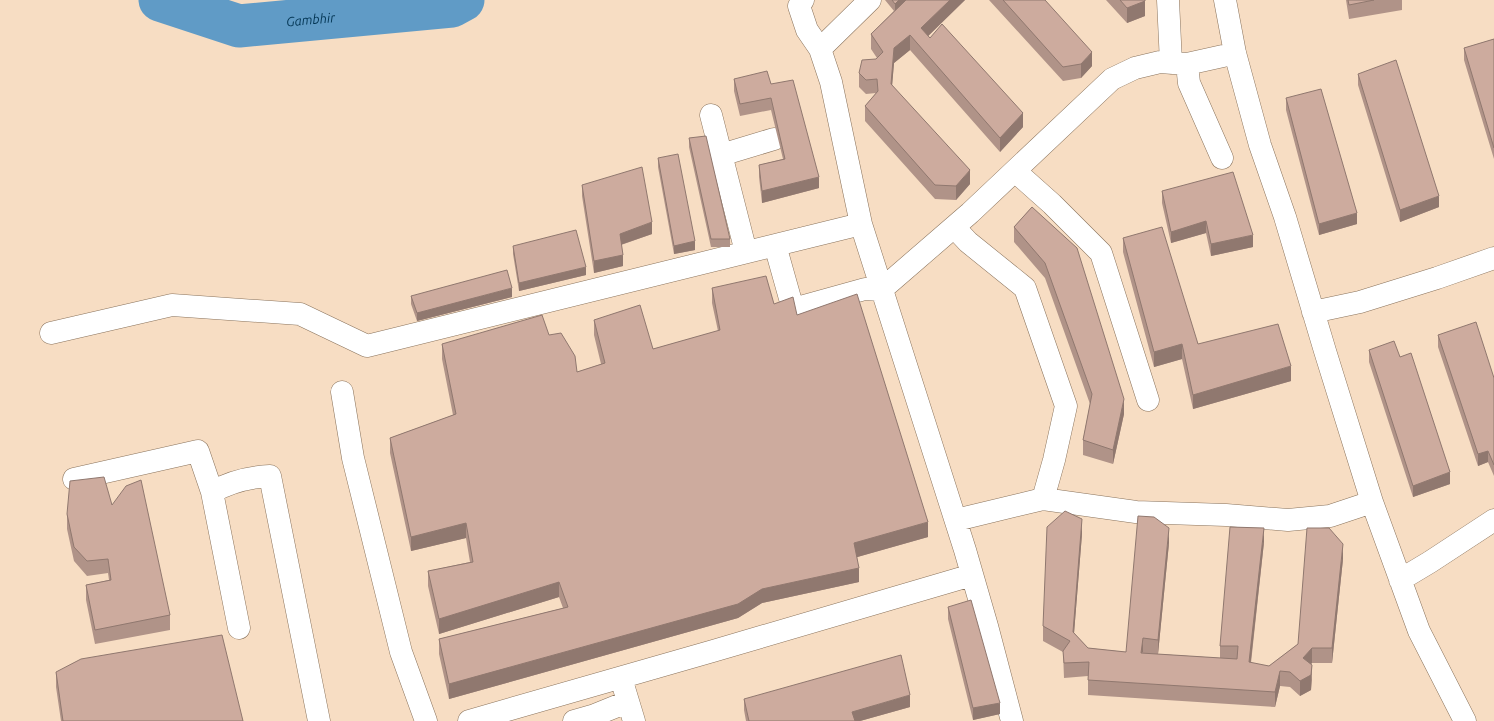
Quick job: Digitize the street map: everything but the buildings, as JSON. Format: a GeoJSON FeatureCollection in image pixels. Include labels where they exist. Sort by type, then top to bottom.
{"type":"FeatureCollection","features":[{"type":"Feature","properties":{"kind":"street"},"geometry":{"type":"LineString","coordinates":[[803,0],[799,6],[807,30],[820,49],[831,82],[861,224],[956,520],[1012,721]]}},
{"type":"Feature","properties":{"kind":"street"},"geometry":{"type":"LineString","coordinates":[[820,49],[870,0]]}},
{"type":"Feature","properties":{"kind":"street"},"geometry":{"type":"LineString","coordinates":[[1168,0],[1179,63],[1222,158]]}},
{"type":"Feature","properties":{"kind":"street"},"geometry":{"type":"LineString","coordinates":[[1225,0],[1235,53],[1260,145],[1285,217],[1372,502],[1419,631],[1465,721]]}},
{"type":"Feature","properties":{"kind":"street"},"geometry":{"type":"LineString","coordinates":[[775,245],[793,309],[865,289],[881,290],[954,227],[1112,79],[1136,68],[1160,62],[1179,63],[1223,56]]}},
{"type":"Feature","properties":{"kind":"street"},"geometry":{"type":"LineString","coordinates":[[711,115],[746,252]]}},
{"type":"Feature","properties":{"kind":"street"},"geometry":{"type":"LineString","coordinates":[[721,155],[774,139]]}},
{"type":"Feature","properties":{"kind":"street"},"geometry":{"type":"LineString","coordinates":[[1015,171],[1052,204],[1101,253],[1148,400]]}},
{"type":"Feature","properties":{"kind":"street"},"geometry":{"type":"LineString","coordinates":[[51,333],[172,305],[300,314],[367,346],[861,224]]}},
{"type":"Feature","properties":{"kind":"street"},"geometry":{"type":"LineString","coordinates":[[954,227],[968,242],[1025,288],[1066,406],[1054,460],[1043,499]]}},
{"type":"Feature","properties":{"kind":"street"},"geometry":{"type":"LineString","coordinates":[[1313,312],[1360,302],[1437,278],[1494,258]]}},
{"type":"Feature","properties":{"kind":"street"},"geometry":{"type":"LineString","coordinates":[[342,392],[353,458],[401,652],[426,721]]}},
{"type":"Feature","properties":{"kind":"street"},"geometry":{"type":"LineString","coordinates":[[74,479],[198,452],[212,492],[239,628]]}},
{"type":"Feature","properties":{"kind":"street"},"geometry":{"type":"LineString","coordinates":[[212,492],[224,486],[247,479],[270,476],[320,721]]}},
{"type":"Feature","properties":{"kind":"street"},"geometry":{"type":"LineString","coordinates":[[956,520],[1043,499],[1136,512],[1226,515],[1288,520],[1330,516],[1372,502]]}},
{"type":"Feature","properties":{"kind":"street"},"geometry":{"type":"LineString","coordinates":[[1400,580],[1494,520]]}},
{"type":"Feature","properties":{"kind":"street"},"geometry":{"type":"LineString","coordinates":[[469,721],[972,575]]}},
{"type":"Feature","properties":{"kind":"street"},"geometry":{"type":"LineString","coordinates":[[574,721],[595,715],[630,711],[621,678]]}},
{"type":"Feature","properties":{"kind":"waterway","name":"Gambhir"},"geometry":{"type":"LineString","coordinates":[[160,0],[239,26],[452,6],[463,0]]}}]}
